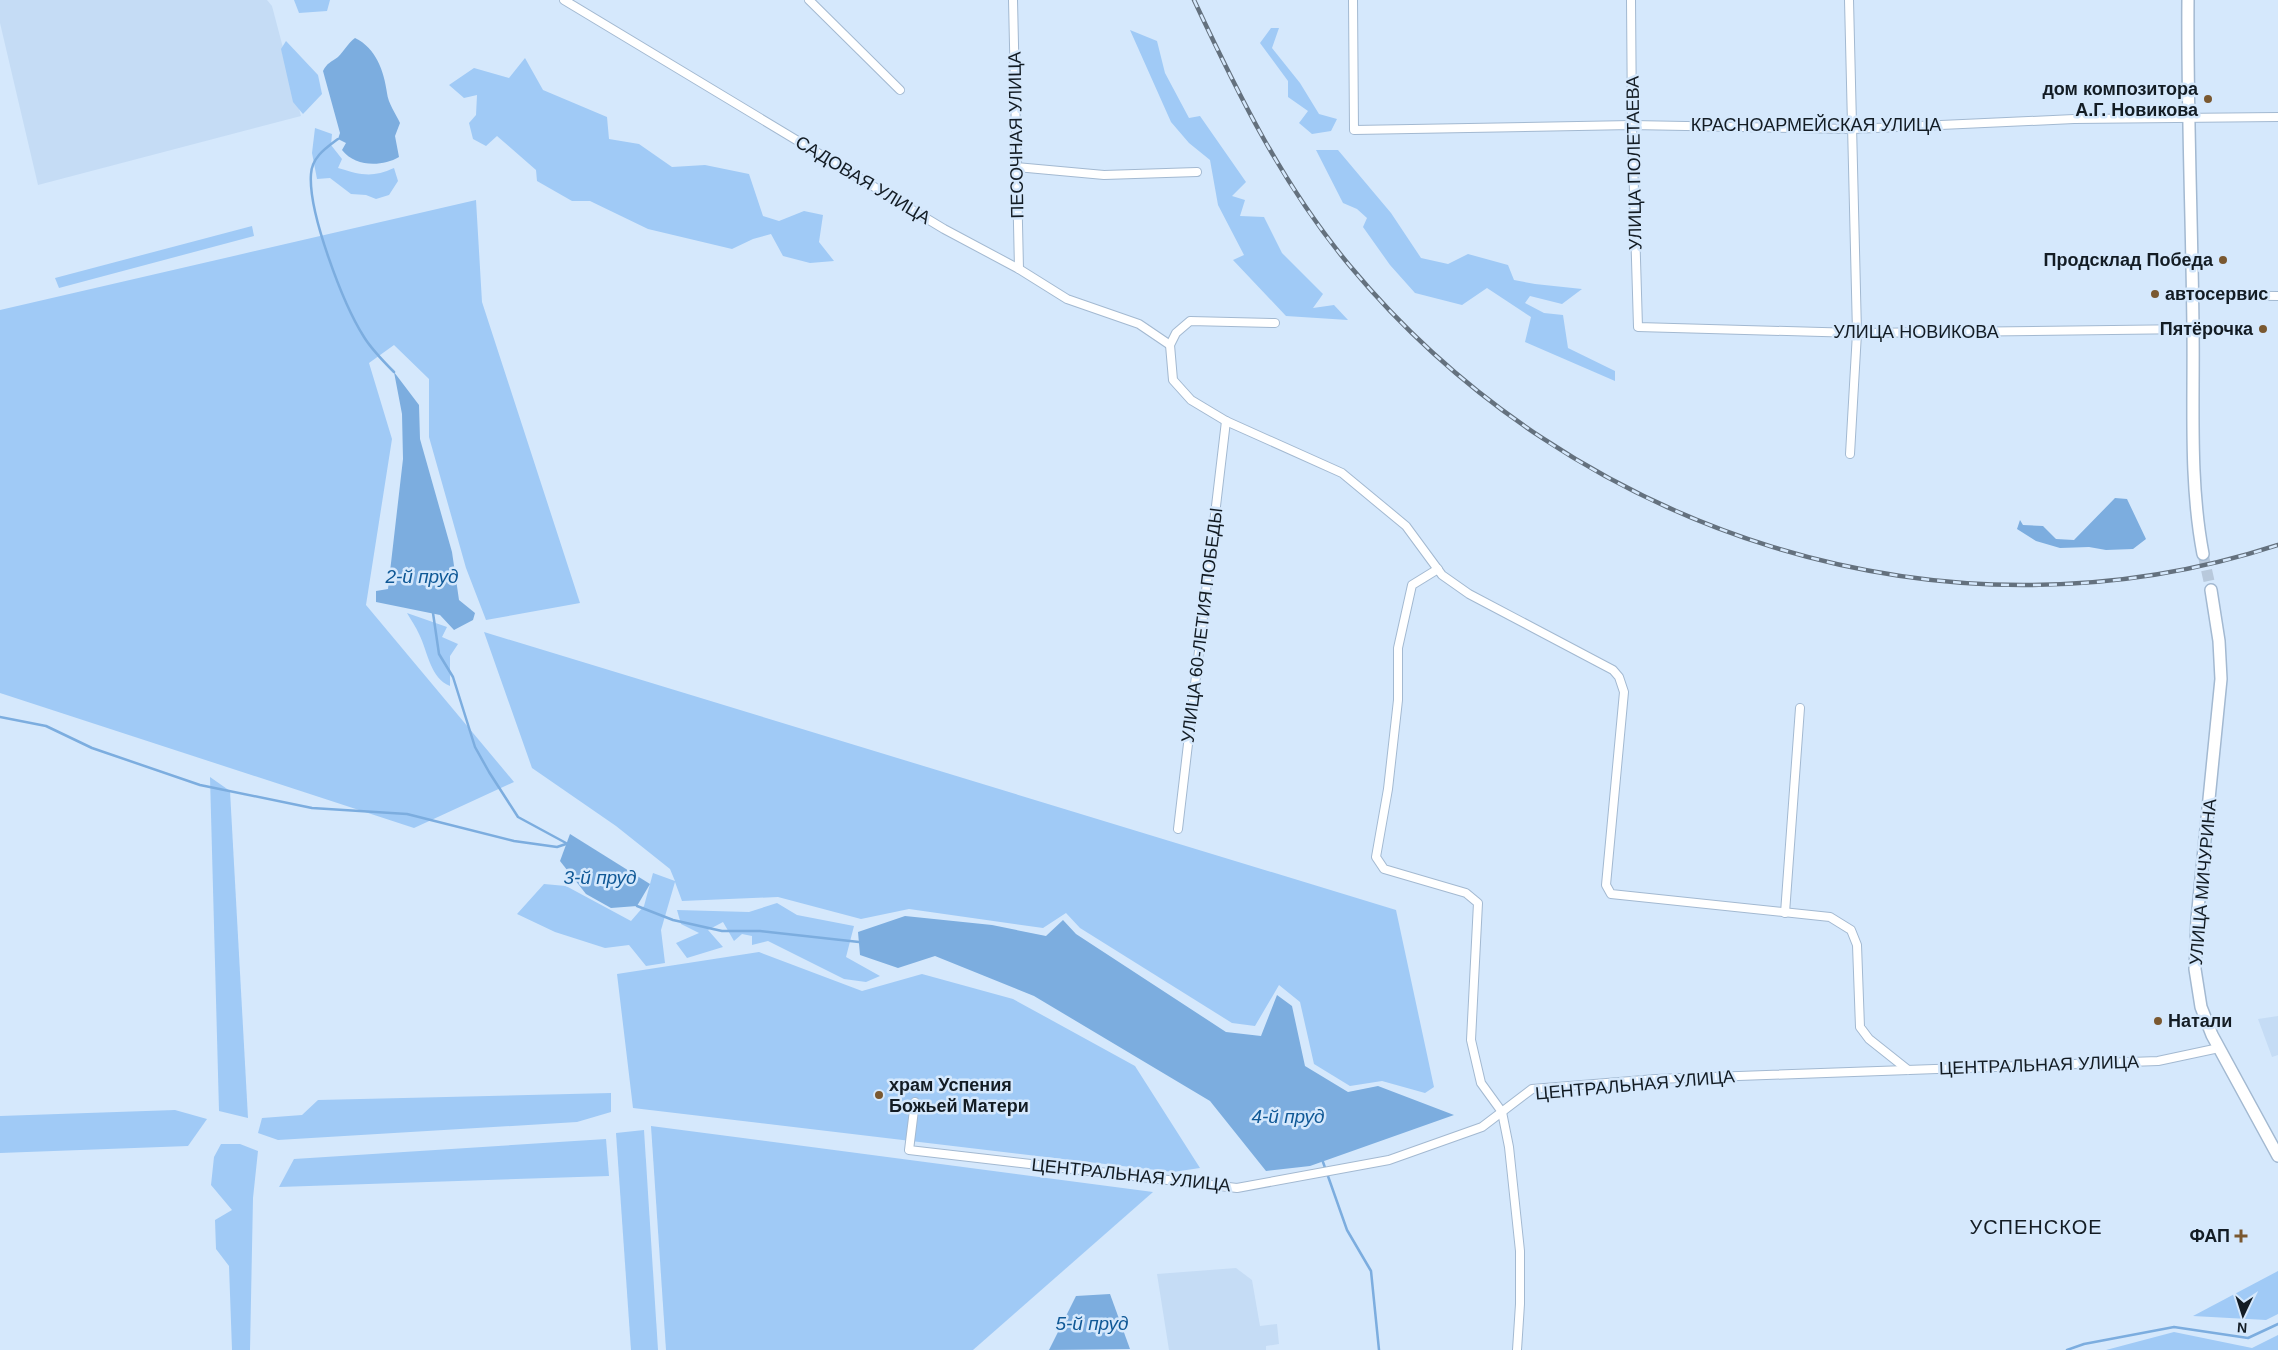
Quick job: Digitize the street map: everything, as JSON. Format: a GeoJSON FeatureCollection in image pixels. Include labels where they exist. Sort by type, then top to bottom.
{"type":"FeatureCollection","features":[{"type":"Feature","properties":{"kind":"main road"},"geometry":{"type":"LineString","coordinates":[[2188,0],[2187,117],[2197,512],[2203,554]]}},
{"type":"Feature","properties":{"kind":"main road","name":"УЛИЦА МИЧУРИНА"},"geometry":{"type":"LineString","coordinates":[[2211,590],[2219,641],[2221,679],[2197,919],[2195,969],[2202,1006],[2219,1048],[2278,1156]]}},
{"type":"Feature","properties":{"kind":"street","name":"САДОВАЯ УЛИЦА"},"geometry":{"type":"LineString","coordinates":[[564,0],[944,229],[1018,269],[1067,299],[1139,324],[1170,345]]}},
{"type":"Feature","properties":{"kind":"street"},"geometry":{"type":"LineString","coordinates":[[809,0],[900,90]]}},
{"type":"Feature","properties":{"kind":"street","name":"ПЕСОЧНАЯ УЛИЦА"},"geometry":{"type":"LineString","coordinates":[[1013,0],[1018,269]]}},
{"type":"Feature","properties":{"kind":"street","name":"КРАСНОАРМЕЙСКАЯ УЛИЦА"},"geometry":{"type":"LineString","coordinates":[[1353,0],[1354,130],[1632,125],[1853,129],[2074,118],[2278,117]]}},
{"type":"Feature","properties":{"kind":"street","name":"УЛИЦА ПОЛЕТАЕВА"},"geometry":{"type":"LineString","coordinates":[[1631,0],[1632,125],[1638,327]]}},
{"type":"Feature","properties":{"kind":"street"},"geometry":{"type":"LineString","coordinates":[[1849,0],[1857,333],[1850,454]]}},
{"type":"Feature","properties":{"kind":"street"},"geometry":{"type":"LineString","coordinates":[[1016,167],[1104,175],[1197,172]]}},
{"type":"Feature","properties":{"kind":"street"},"geometry":{"type":"LineString","coordinates":[[2192,296],[2278,296]]}},
{"type":"Feature","properties":{"kind":"street"},"geometry":{"type":"LineString","coordinates":[[1275,324],[1190,321],[1176,333],[1170,345],[1173,380],[1191,400],[1226,421],[1342,473],[1406,526],[1442,575],[1469,594],[1613,670],[1619,678],[1624,692],[1606,884],[1611,894],[1830,917],[1851,930],[1857,945],[1860,1027],[1869,1039],[1908,1070]]}},
{"type":"Feature","properties":{"kind":"street","name":"УЛИЦА НОВИКОВА"},"geometry":{"type":"LineString","coordinates":[[1638,327],[1857,333],[2193,329]]}},
{"type":"Feature","properties":{"kind":"street","name":"УЛИЦА 60-ЛЕТИЯ ПОБЕДЫ"},"geometry":{"type":"LineString","coordinates":[[1178,829],[1226,421]]}},
{"type":"Feature","properties":{"kind":"street"},"geometry":{"type":"LineString","coordinates":[[1438,569],[1412,585],[1407,601],[1398,648],[1398,700],[1388,789],[1376,858],[1384,869],[1466,893],[1478,903],[1471,1040],[1481,1082],[1502,1112],[1509,1147],[1520,1251],[1520,1304],[1517,1350]]}},
{"type":"Feature","properties":{"kind":"street"},"geometry":{"type":"LineString","coordinates":[[1785,912],[1800,708]]}},
{"type":"Feature","properties":{"kind":"street","name":"ЦЕНТРАЛЬНАЯ УЛИЦА"},"geometry":{"type":"LineString","coordinates":[[915,1102],[909,1150],[1237,1188],[1389,1160],[1482,1127],[1532,1089],[1656,1079],[2158,1061],[2219,1048]]}},
{"type":"Feature","properties":{"kind":"shaded area"},"geometry":{"type":"Polygon","coordinates":[[[0,0],[267,0],[272,6],[301,116],[38,185],[0,23],[0,0]]]}},
{"type":"Feature","properties":{"kind":"shaded area"},"geometry":{"type":"Polygon","coordinates":[[[294,0],[330,0],[327,11],[299,13],[294,0]]]}},
{"type":"Feature","properties":{"kind":"shaded area"},"geometry":{"type":"Polygon","coordinates":[[[1271,28],[1279,28],[1272,48],[1300,83],[1319,114],[1337,119],[1331,131],[1312,134],[1299,123],[1308,111],[1288,97],[1288,81],[1260,43],[1271,28]]]}},
{"type":"Feature","properties":{"kind":"shaded area"},"geometry":{"type":"Polygon","coordinates":[[[1130,30],[1157,41],[1165,73],[1189,118],[1200,116],[1246,182],[1232,196],[1245,200],[1240,216],[1264,217],[1282,253],[1323,294],[1313,308],[1334,305],[1348,320],[1286,316],[1233,260],[1244,255],[1218,205],[1210,160],[1189,143],[1171,122],[1130,30]]]}},
{"type":"Feature","properties":{"kind":"shaded area"},"geometry":{"type":"Polygon","coordinates":[[[286,41],[318,75],[322,94],[303,114],[293,102],[281,49],[286,41]]]}},
{"type":"Feature","properties":{"kind":"shaded area"},"geometry":{"type":"Polygon","coordinates":[[[525,58],[543,90],[607,117],[609,139],[639,144],[672,167],[705,165],[749,174],[763,216],[779,221],[804,211],[823,215],[819,242],[834,261],[810,263],[783,256],[771,234],[753,239],[732,249],[648,229],[590,201],[572,201],[537,181],[536,170],[497,136],[486,146],[473,139],[469,123],[476,115],[477,95],[464,98],[449,85],[474,68],[509,78],[525,58]]]}},
{"type":"Feature","properties":{"kind":"shaded area"},"geometry":{"type":"Polygon","coordinates":[[[315,128],[332,134],[331,145],[342,159],[338,168],[373,174],[394,168],[398,181],[389,195],[376,199],[366,195],[351,194],[330,178],[317,179],[312,153],[315,128]]]}},
{"type":"Feature","properties":{"kind":"shaded area"},"geometry":{"type":"Polygon","coordinates":[[[1316,150],[1338,150],[1391,213],[1421,258],[1448,264],[1468,254],[1508,265],[1514,280],[1582,289],[1562,304],[1530,296],[1525,303],[1544,313],[1563,315],[1568,348],[1615,371],[1615,381],[1525,342],[1531,317],[1487,288],[1462,305],[1415,293],[1390,265],[1363,227],[1367,218],[1357,209],[1343,203],[1316,150]]]}},
{"type":"Feature","properties":{"kind":"shaded area"},"geometry":{"type":"Polygon","coordinates":[[[476,200],[482,302],[580,603],[486,620],[466,568],[429,437],[429,379],[394,345],[369,363],[392,439],[366,605],[514,782],[414,828],[0,693],[0,310],[476,200]]]}},
{"type":"Feature","properties":{"kind":"shaded area"},"geometry":{"type":"Polygon","coordinates":[[[252,226],[254,236],[59,288],[55,278],[252,226]]]}},
{"type":"Feature","properties":{"kind":"shaded area"},"geometry":{"type":"Polygon","coordinates":[[[407,613],[447,627],[442,637],[458,644],[450,656],[450,686],[443,682],[434,671],[418,631],[407,613]]]}},
{"type":"Feature","properties":{"kind":"shaded area"},"geometry":{"type":"Polygon","coordinates":[[[484,632],[1396,910],[1434,1087],[1425,1093],[1382,1081],[1350,1086],[1314,1064],[1300,1002],[1279,985],[1255,1026],[1232,1023],[1080,928],[1066,913],[1043,928],[909,909],[861,919],[778,897],[682,901],[675,882],[661,930],[665,963],[646,966],[629,945],[605,948],[555,932],[517,914],[544,884],[566,886],[631,921],[644,906],[653,873],[675,881],[670,869],[616,826],[532,768],[484,632]]]}},
{"type":"Feature","properties":{"kind":"shaded area"},"geometry":{"type":"Polygon","coordinates":[[[210,777],[230,791],[248,1118],[219,1111],[210,777]]]}},
{"type":"Feature","properties":{"kind":"shaded area"},"geometry":{"type":"Polygon","coordinates":[[[777,903],[797,915],[854,926],[846,957],[880,976],[866,982],[844,979],[768,941],[752,945],[752,936],[742,934],[734,941],[723,922],[708,930],[723,947],[687,958],[676,943],[699,933],[681,924],[677,910],[749,912],[777,903]]]}},
{"type":"Feature","properties":{"kind":"shaded area"},"geometry":{"type":"Polygon","coordinates":[[[759,952],[862,991],[922,974],[1013,999],[1135,1066],[1200,1168],[1173,1172],[633,1108],[617,974],[759,952]]]}},
{"type":"Feature","properties":{"kind":"shaded area"},"geometry":{"type":"Polygon","coordinates":[[[2278,1016],[2278,1055],[2272,1057],[2258,1019],[2278,1016]]]}},
{"type":"Feature","properties":{"kind":"shaded area"},"geometry":{"type":"Polygon","coordinates":[[[611,1093],[611,1112],[577,1122],[278,1140],[258,1133],[262,1118],[302,1115],[318,1100],[611,1093]]]}},
{"type":"Feature","properties":{"kind":"shaded area"},"geometry":{"type":"Polygon","coordinates":[[[175,1110],[207,1119],[188,1146],[0,1153],[0,1116],[175,1110]]]}},
{"type":"Feature","properties":{"kind":"shaded area"},"geometry":{"type":"Polygon","coordinates":[[[651,1126],[1153,1192],[973,1350],[666,1350],[651,1126]]]}},
{"type":"Feature","properties":{"kind":"shaded area"},"geometry":{"type":"Polygon","coordinates":[[[644,1130],[658,1350],[631,1350],[616,1133],[644,1130]]]}},
{"type":"Feature","properties":{"kind":"shaded area"},"geometry":{"type":"Polygon","coordinates":[[[606,1139],[609,1176],[279,1187],[294,1159],[606,1139]]]}},
{"type":"Feature","properties":{"kind":"shaded area"},"geometry":{"type":"Polygon","coordinates":[[[221,1144],[240,1144],[258,1151],[253,1198],[250,1350],[232,1350],[229,1266],[216,1249],[215,1220],[232,1210],[211,1185],[214,1157],[221,1144]]]}},
{"type":"Feature","properties":{"kind":"shaded area"},"geometry":{"type":"Polygon","coordinates":[[[1236,1268],[1252,1280],[1260,1326],[1277,1324],[1279,1344],[1266,1346],[1266,1350],[1169,1350],[1157,1274],[1236,1268]]]}},
{"type":"Feature","properties":{"kind":"shaded area"},"geometry":{"type":"Polygon","coordinates":[[[2278,1271],[2278,1314],[2266,1320],[2193,1316],[2278,1271]]]}},
{"type":"Feature","properties":{"kind":"shaded area"},"geometry":{"type":"Polygon","coordinates":[[[2174,1332],[2252,1348],[2278,1335],[2278,1350],[2106,1350],[2174,1332]]]}},
{"type":"Feature","properties":{"kind":"water"},"geometry":{"type":"Polygon","coordinates":[[[355,38],[374,54],[378,61],[384,77],[389,101],[400,123],[395,136],[399,157],[385,163],[369,164],[354,160],[342,150],[346,143],[338,139],[340,133],[323,71],[355,38]]]}},
{"type":"Feature","properties":{"kind":"water","name":"2-й пруд"},"geometry":{"type":"Polygon","coordinates":[[[394,372],[419,405],[420,439],[452,552],[459,600],[475,613],[473,620],[454,630],[440,615],[376,602],[376,591],[388,589],[403,459],[402,414],[394,372]]]}},
{"type":"Feature","properties":{"kind":"water"},"geometry":{"type":"Polygon","coordinates":[[[2115,498],[2127,499],[2146,539],[2133,549],[2060,548],[2036,541],[2017,529],[2020,520],[2023,525],[2043,526],[2056,539],[2074,540],[2115,498]]]}},
{"type":"Feature","properties":{"kind":"water","name":"3-й пруд"},"geometry":{"type":"Polygon","coordinates":[[[570,834],[650,884],[637,906],[611,908],[586,894],[560,861],[570,834]]]}},
{"type":"Feature","properties":{"kind":"water","name":"4-й пруд"},"geometry":{"type":"Polygon","coordinates":[[[905,916],[992,925],[1046,936],[1063,920],[1076,934],[1226,1032],[1261,1036],[1277,995],[1292,1006],[1305,1066],[1348,1092],[1378,1086],[1454,1115],[1310,1166],[1266,1171],[1210,1101],[1034,996],[935,956],[898,968],[860,955],[858,932],[905,916]]]}},
{"type":"Feature","properties":{"kind":"water","name":"5-й пруд"},"geometry":{"type":"Polygon","coordinates":[[[1110,1294],[1130,1349],[1049,1350],[1076,1296],[1110,1294]]]}},
{"type":"Feature","properties":{"kind":"waterway"},"geometry":{"type":"LineString","coordinates":[[338,139],[320,154],[312,168],[312,191],[315,211],[328,257],[346,303],[364,337],[394,372]]}},
{"type":"Feature","properties":{"kind":"waterway"},"geometry":{"type":"LineString","coordinates":[[433,613],[439,654],[453,677],[475,747],[489,772],[518,817],[566,843]]}},
{"type":"Feature","properties":{"kind":"waterway"},"geometry":{"type":"LineString","coordinates":[[0,717],[46,726],[92,748],[200,785],[312,808],[407,814],[514,841],[557,847],[566,844]]}},
{"type":"Feature","properties":{"kind":"waterway"},"geometry":{"type":"LineString","coordinates":[[637,906],[673,920],[722,931],[760,931],[859,942]]}},
{"type":"Feature","properties":{"kind":"waterway"},"geometry":{"type":"LineString","coordinates":[[1323,1162],[1347,1230],[1371,1271],[1379,1350]]}},
{"type":"Feature","properties":{"kind":"waterway"},"geometry":{"type":"LineString","coordinates":[[2067,1350],[2084,1344],[2174,1327],[2248,1338],[2278,1324]]}},
{"type":"Feature","properties":{"kind":"tunnel"},"geometry":{"type":"LineString","coordinates":[[2203,554],[2211,590]]}},
{"type":"Feature","properties":{"kind":"railway"},"geometry":{"type":"LineString","coordinates":[[1194,0],[1263,138],[1304,204],[1350,266],[1440,359],[1542,438],[1654,501],[1772,547],[1896,575],[2023,585],[2151,575],[2278,545]]}},
{"type":"Feature","properties":{"kind":"place","name":"дом композитора А.Г. Новикова"},"geometry":{"type":"Point","coordinates":[2208,99]}},
{"type":"Feature","properties":{"kind":"place","name":"Продсклад Победа"},"geometry":{"type":"Point","coordinates":[2223,260]}},
{"type":"Feature","properties":{"kind":"place","name":"автосервис"},"geometry":{"type":"Point","coordinates":[2155,294]}},
{"type":"Feature","properties":{"kind":"place","name":"Пятёрочка"},"geometry":{"type":"Point","coordinates":[2263,329]}},
{"type":"Feature","properties":{"kind":"place","name":"Натали"},"geometry":{"type":"Point","coordinates":[2158,1021]}},
{"type":"Feature","properties":{"kind":"place","name":"храм Успения Божьей Матери"},"geometry":{"type":"Point","coordinates":[879,1095]}},
{"type":"Feature","properties":{"kind":"place","name":"ФАП"},"geometry":{"type":"Point","coordinates":[2241,1236]}},
{"type":"Feature","properties":{"kind":"district","name":"УСПЕНСКОЕ"},"geometry":{"type":"Point","coordinates":[2036,1227]}}]}
